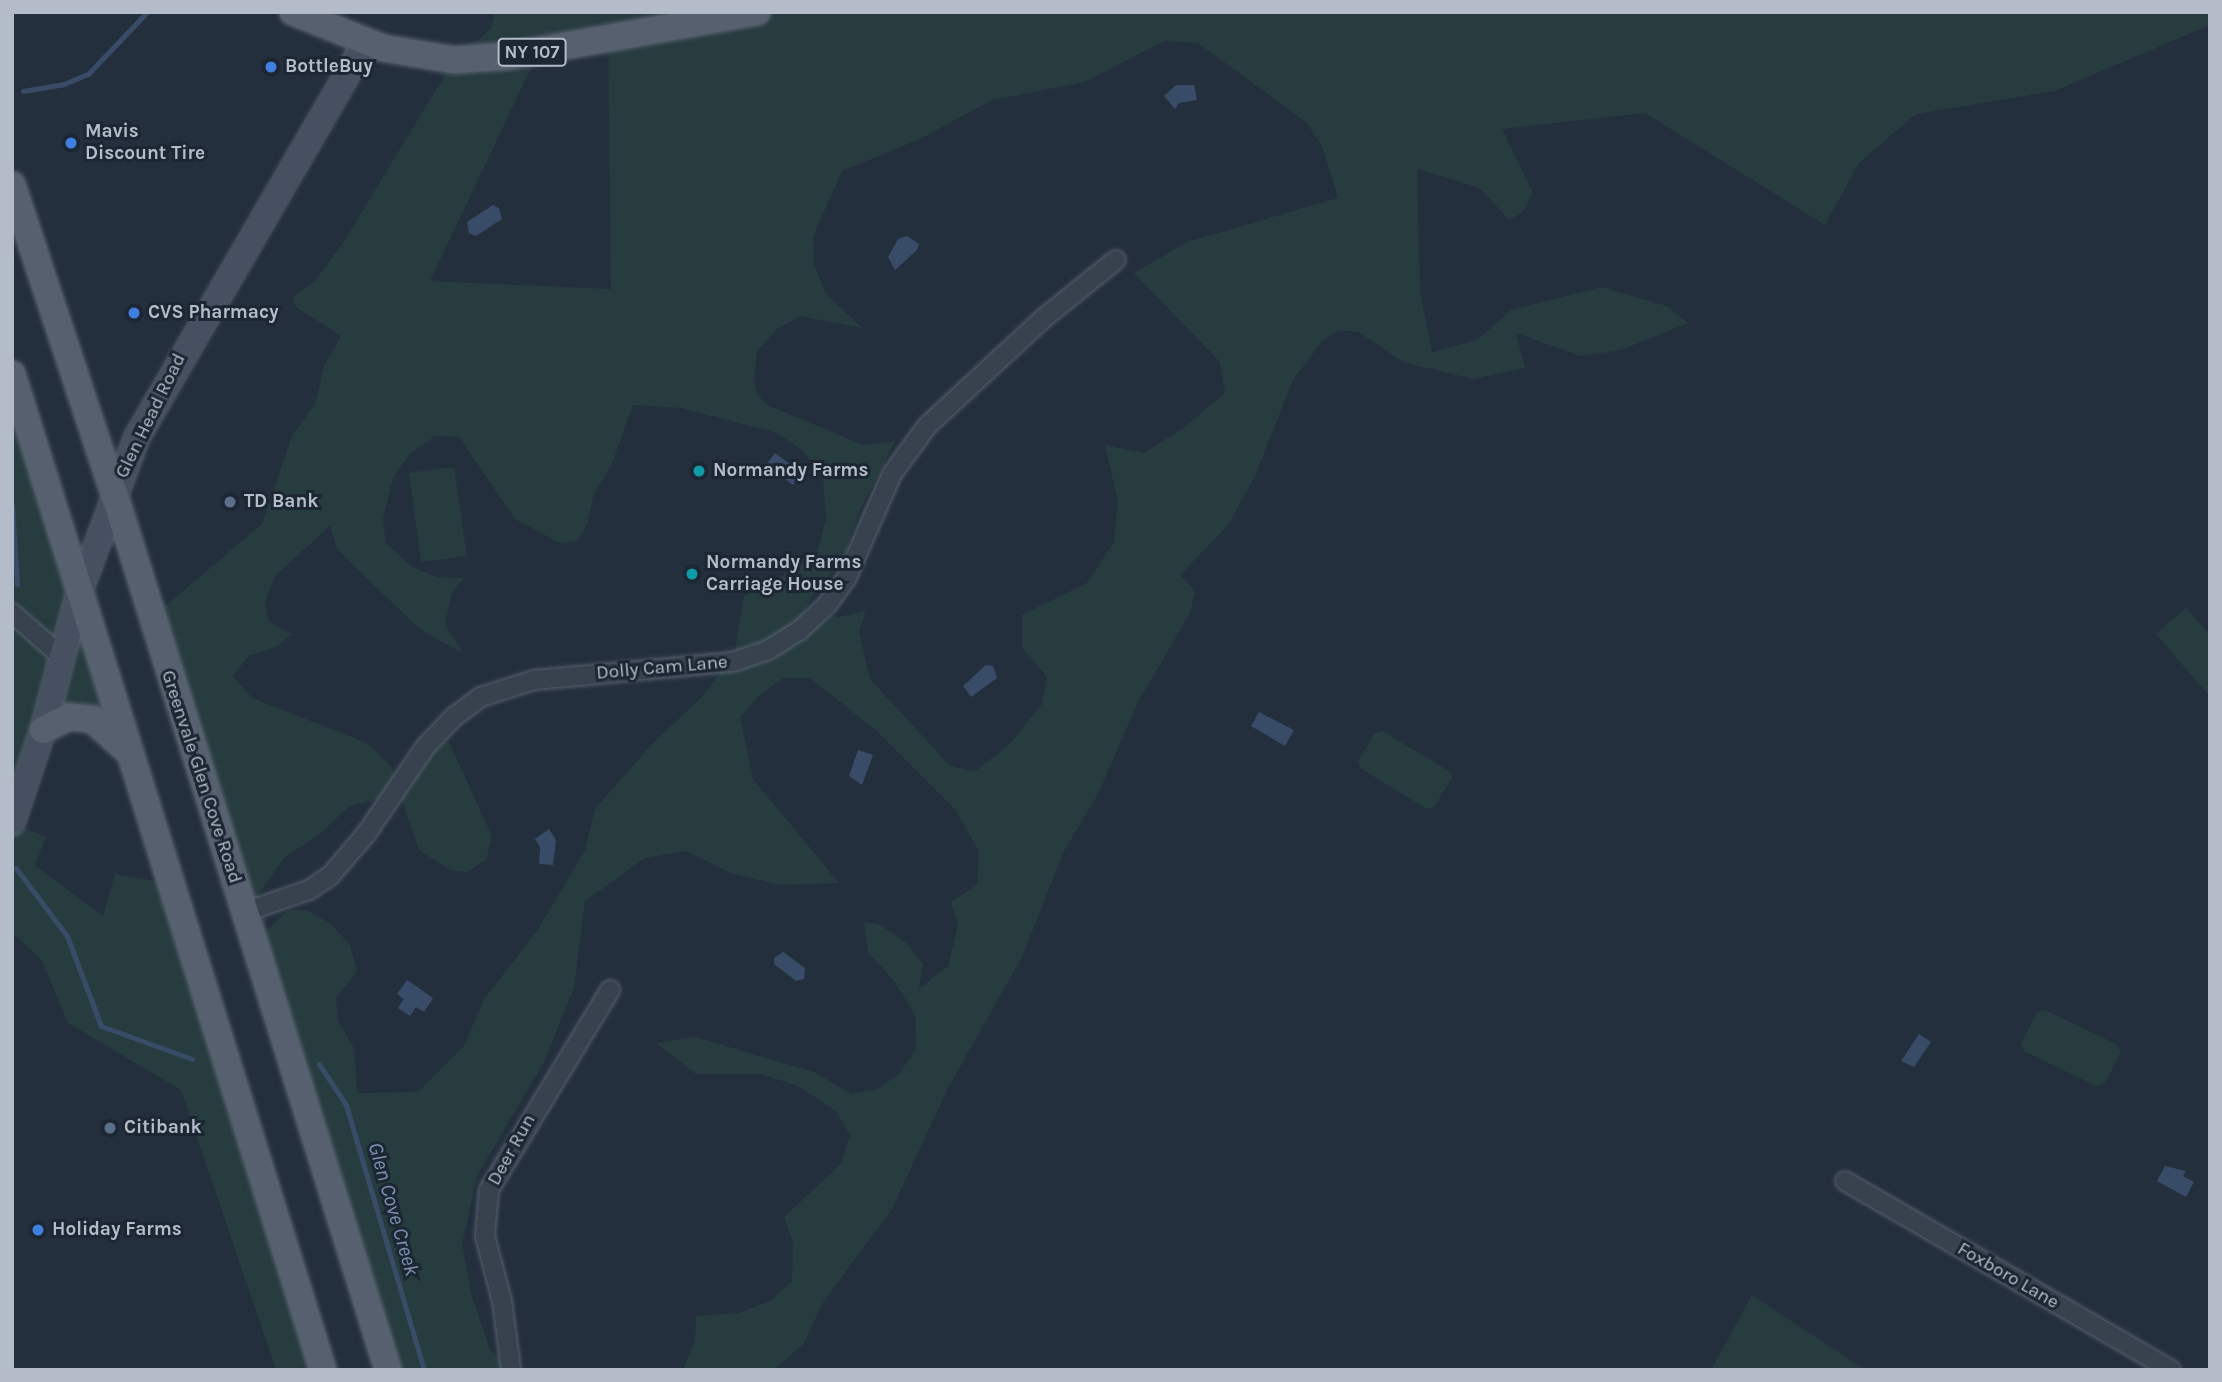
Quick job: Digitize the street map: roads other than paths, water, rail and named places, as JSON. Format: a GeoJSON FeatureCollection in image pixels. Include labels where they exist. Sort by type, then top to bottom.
{"type":"FeatureCollection","features":[{"type":"Feature","properties":{"kind":"main road","name":"NY 107"},"geometry":{"type":"LineString","coordinates":[[293,12],[366,42],[416,57],[480,59],[757,12]]}},
{"type":"Feature","properties":{"kind":"main road","name":"Glen Head Road"},"geometry":{"type":"LineString","coordinates":[[12,823],[43,730],[79,593],[114,493],[167,379],[366,42]]}},
{"type":"Feature","properties":{"kind":"main road","name":"Greenvale Glen Cove Road"},"geometry":{"type":"LineString","coordinates":[[12,185],[114,493],[388,1370]]}},
{"type":"Feature","properties":{"kind":"main road"},"geometry":{"type":"LineString","coordinates":[[12,374],[323,1370]]}},
{"type":"Feature","properties":{"kind":"main road"},"geometry":{"type":"LineString","coordinates":[[43,730],[69,717],[92,719],[132,755]]}},
{"type":"Feature","properties":{"kind":"street","name":"Dolly Cam Lane"},"geometry":{"type":"LineString","coordinates":[[245,912],[309,890],[330,876],[366,834],[426,746],[454,716],[481,697],[534,680],[733,662],[768,650],[800,630],[827,605],[846,576],[892,474],[927,426],[1045,317],[1116,260]]}},
{"type":"Feature","properties":{"kind":"street"},"geometry":{"type":"LineString","coordinates":[[12,613],[62,657]]}},
{"type":"Feature","properties":{"kind":"street","name":"Deer Run"},"geometry":{"type":"LineString","coordinates":[[511,1370],[502,1301],[485,1236],[489,1190],[610,990]]}},
{"type":"Feature","properties":{"kind":"street","name":"Foxboro Lane"},"geometry":{"type":"LineString","coordinates":[[1845,1181],[2171,1370]]}},
{"type":"Feature","properties":{"kind":"water"},"geometry":{"type":"Polygon","coordinates":[[[1176,85],[1194,85],[1197,100],[1179,103],[1175,109],[1164,96],[1176,85]]]}},
{"type":"Feature","properties":{"kind":"water"},"geometry":{"type":"Polygon","coordinates":[[[493,205],[499,208],[502,219],[476,236],[469,233],[467,222],[493,205]]]}},
{"type":"Feature","properties":{"kind":"water"},"geometry":{"type":"Polygon","coordinates":[[[907,236],[919,244],[917,250],[895,270],[888,257],[898,239],[907,236]]]}},
{"type":"Feature","properties":{"kind":"water"},"geometry":{"type":"Polygon","coordinates":[[[775,453],[802,473],[793,485],[766,465],[775,453]]]}},
{"type":"Feature","properties":{"kind":"water"},"geometry":{"type":"Polygon","coordinates":[[[986,665],[993,666],[997,678],[971,697],[963,686],[986,665]]]}},
{"type":"Feature","properties":{"kind":"water"},"geometry":{"type":"Polygon","coordinates":[[[1259,712],[1294,730],[1285,746],[1251,726],[1259,712]]]}},
{"type":"Feature","properties":{"kind":"water"},"geometry":{"type":"Polygon","coordinates":[[[858,750],[873,755],[862,785],[849,776],[858,750]]]}},
{"type":"Feature","properties":{"kind":"water"},"geometry":{"type":"Polygon","coordinates":[[[549,829],[556,840],[553,865],[539,864],[540,847],[535,839],[549,829]]]}},
{"type":"Feature","properties":{"kind":"water"},"geometry":{"type":"Polygon","coordinates":[[[783,952],[805,968],[804,979],[796,981],[774,964],[774,958],[783,952]]]}},
{"type":"Feature","properties":{"kind":"water"},"geometry":{"type":"Polygon","coordinates":[[[407,980],[433,998],[424,1012],[416,1007],[410,1016],[398,1008],[404,999],[397,994],[407,980]]]}},
{"type":"Feature","properties":{"kind":"water"},"geometry":{"type":"Polygon","coordinates":[[[1919,1034],[1931,1042],[1914,1067],[1901,1061],[1919,1034]]]}},
{"type":"Feature","properties":{"kind":"water"},"geometry":{"type":"Polygon","coordinates":[[[2165,1166],[2186,1171],[2183,1176],[2194,1182],[2186,1197],[2157,1181],[2165,1166]]]}},
{"type":"Feature","properties":{"kind":"waterway"},"geometry":{"type":"LineString","coordinates":[[23,91],[64,84],[88,74],[147,12]]}},
{"type":"Feature","properties":{"kind":"waterway","name":"Glen Cove Creek"},"geometry":{"type":"LineString","coordinates":[[12,505],[17,584]]}},
{"type":"Feature","properties":{"kind":"waterway","name":"Glen Cove Creek"},"geometry":{"type":"LineString","coordinates":[[16,868],[67,936],[101,1026],[192,1059]]}},
{"type":"Feature","properties":{"kind":"waterway","name":"Glen Cove Creek"},"geometry":{"type":"LineString","coordinates":[[319,1064],[346,1105],[424,1370]]}},
{"type":"Feature","properties":{"kind":"place","name":"BottleBuy"},"geometry":{"type":"Point","coordinates":[271,67]}},
{"type":"Feature","properties":{"kind":"place","name":"Mavis Discount Tire"},"geometry":{"type":"Point","coordinates":[71,143]}},
{"type":"Feature","properties":{"kind":"place","name":"CVS Pharmacy"},"geometry":{"type":"Point","coordinates":[134,313]}},
{"type":"Feature","properties":{"kind":"place","name":"Normandy Farms"},"geometry":{"type":"Point","coordinates":[699,471]}},
{"type":"Feature","properties":{"kind":"place","name":"TD Bank"},"geometry":{"type":"Point","coordinates":[230,502]}},
{"type":"Feature","properties":{"kind":"place","name":"Normandy Farms Carriage House"},"geometry":{"type":"Point","coordinates":[692,574]}},
{"type":"Feature","properties":{"kind":"place","name":"Citibank"},"geometry":{"type":"Point","coordinates":[110,1128]}},
{"type":"Feature","properties":{"kind":"place","name":"Holiday Farms"},"geometry":{"type":"Point","coordinates":[38,1230]}}]}
